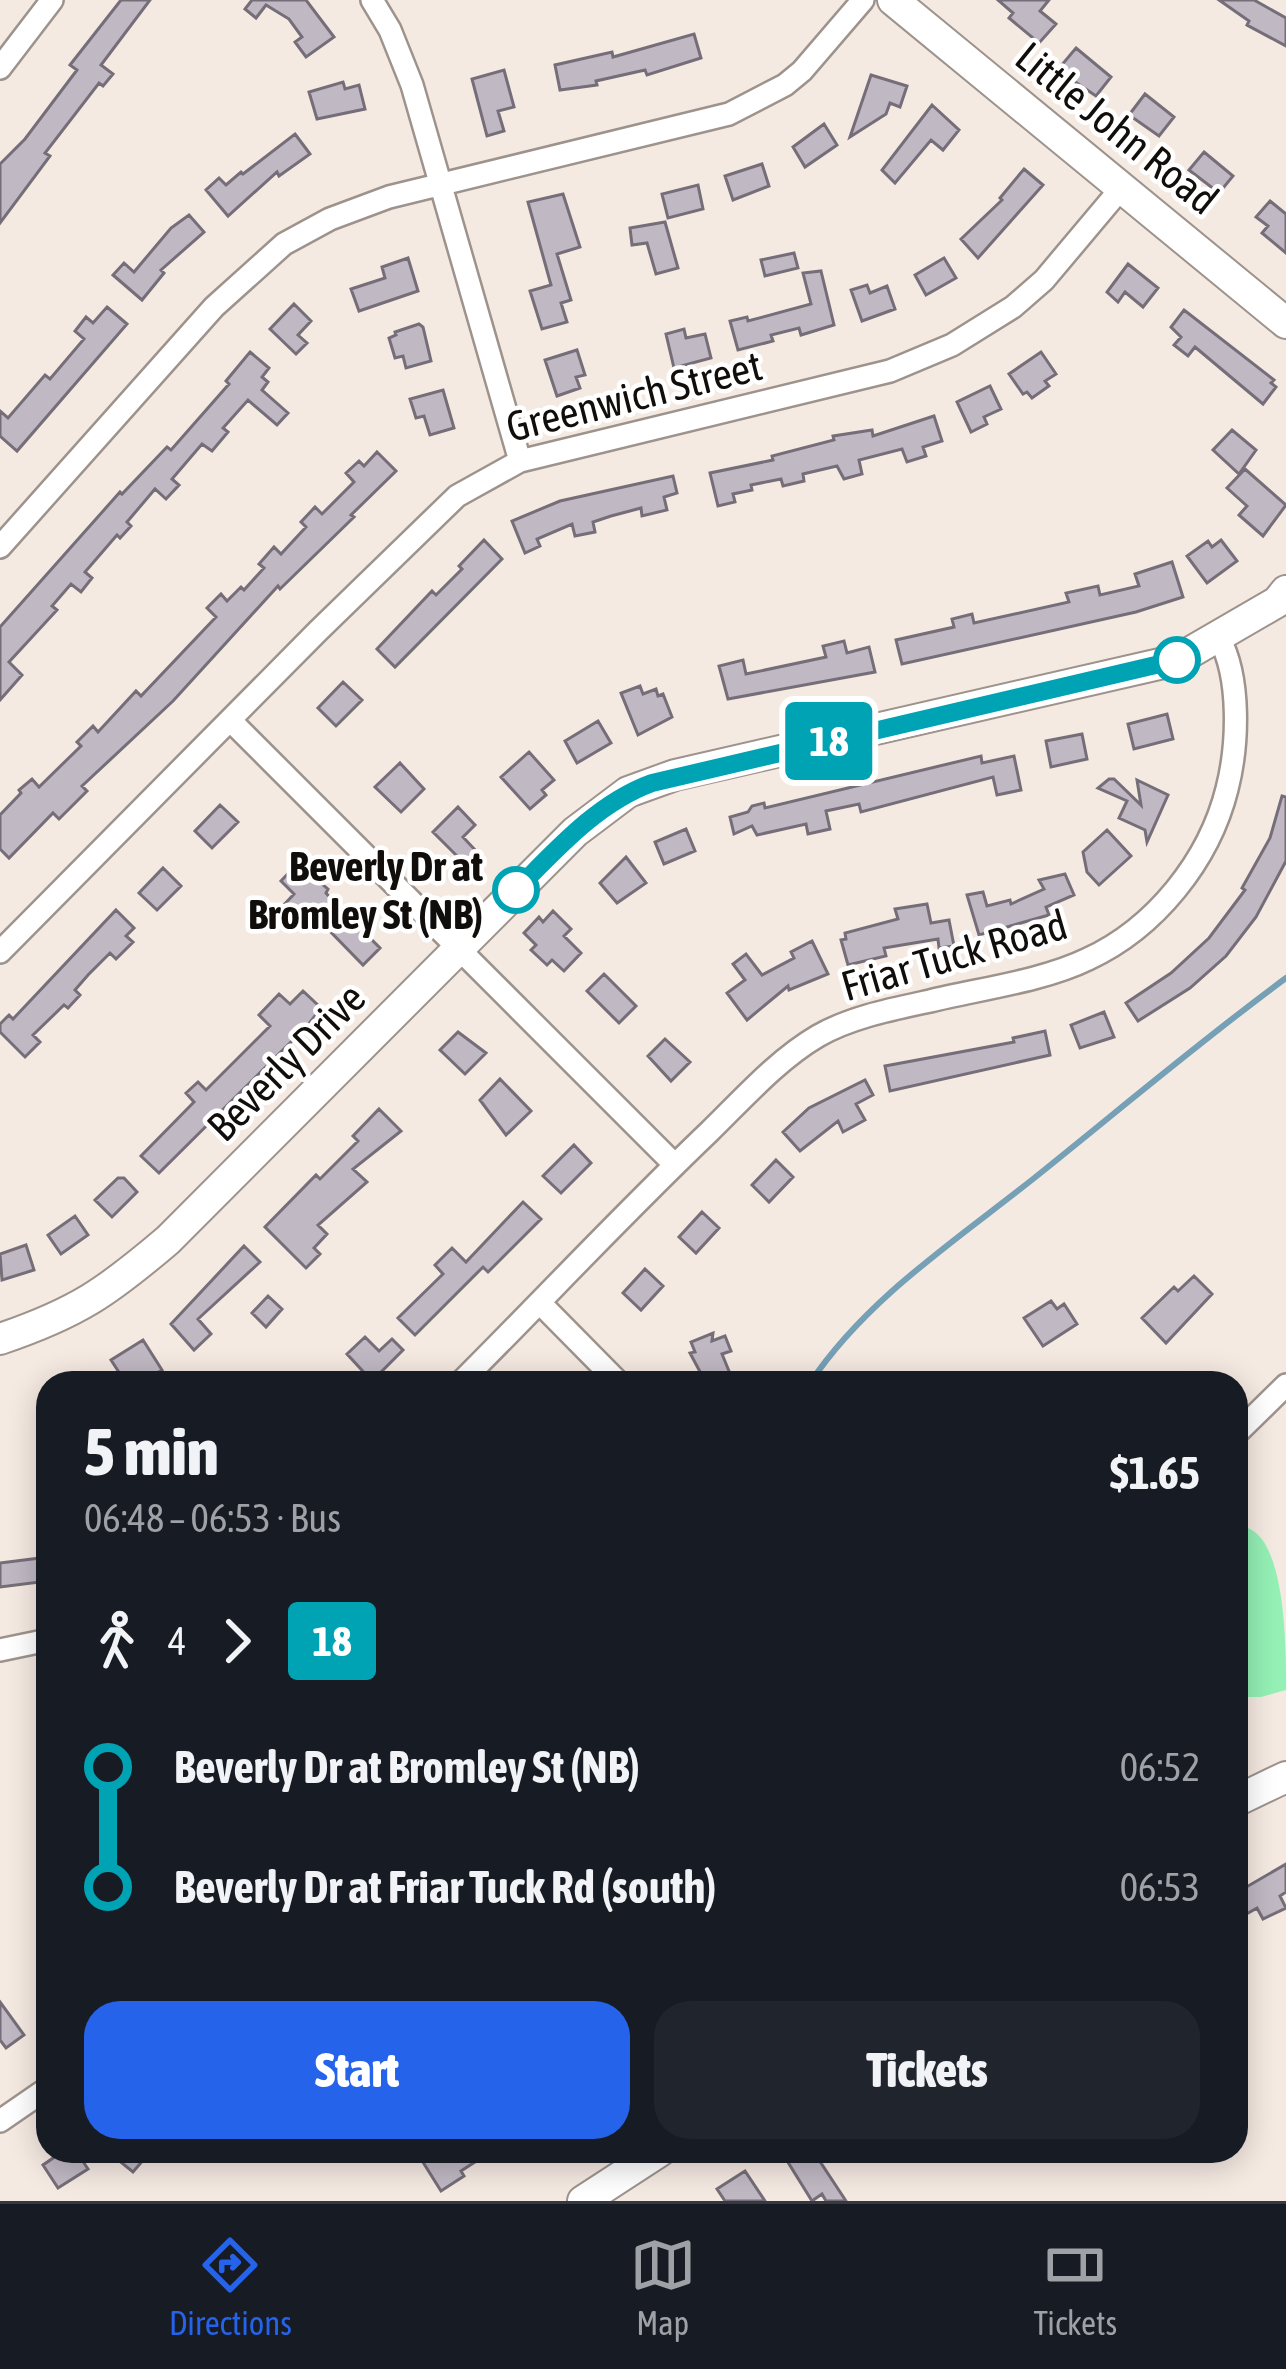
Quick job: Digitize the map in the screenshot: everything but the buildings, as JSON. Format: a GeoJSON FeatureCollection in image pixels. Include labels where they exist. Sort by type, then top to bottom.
{"type":"FeatureCollection","features":[{"type":"Feature","properties":{"kind":"street"},"geometry":{"type":"LineString","coordinates":[[0,68],[52,0]]}},
{"type":"Feature","properties":{"kind":"street"},"geometry":{"type":"LineString","coordinates":[[373,0],[402,56],[520,461]]}},
{"type":"Feature","properties":{"kind":"street"},"geometry":{"type":"LineString","coordinates":[[0,547],[214,307],[264,259],[305,230],[355,208],[729,114],[802,71],[863,0]]}},
{"type":"Feature","properties":{"kind":"street","name":"Little John Road"},"geometry":{"type":"LineString","coordinates":[[893,0],[1286,322]]}},
{"type":"Feature","properties":{"kind":"street","name":"Greenwich Street"},"geometry":{"type":"LineString","coordinates":[[0,952],[438,511],[475,484],[520,461],[827,388],[920,360],[1013,307],[1070,254],[1123,186]]}},
{"type":"Feature","properties":{"kind":"street","name":"Beverly Drive"},"geometry":{"type":"LineString","coordinates":[[0,1339],[60,1319],[110,1290],[154,1253],[575,832],[628,792],[675,775],[1177,660],[1277,602],[1286,591]]}},
{"type":"Feature","properties":{"kind":"street","name":"Friar Tuck Road"},"geometry":{"type":"LineString","coordinates":[[472,1371],[675,1165],[780,1064],[820,1035],[878,1013],[1085,961],[1125,938],[1167,900],[1199,860],[1222,810],[1231,775],[1231,682],[1228,653],[1220,638]]}},
{"type":"Feature","properties":{"kind":"street"},"geometry":{"type":"LineString","coordinates":[[230,720],[675,1165]]}},
{"type":"Feature","properties":{"kind":"street"},"geometry":{"type":"LineString","coordinates":[[540,1304],[607,1371]]}},
{"type":"Feature","properties":{"kind":"street"},"geometry":{"type":"LineString","coordinates":[[1248,1423],[1286,1385]]}},
{"type":"Feature","properties":{"kind":"street"},"geometry":{"type":"LineString","coordinates":[[0,1650],[36,1642]]}},
{"type":"Feature","properties":{"kind":"street"},"geometry":{"type":"LineString","coordinates":[[1248,1795],[1286,1777]]}},
{"type":"Feature","properties":{"kind":"street"},"geometry":{"type":"LineString","coordinates":[[0,2121],[36,2097]]}},
{"type":"Feature","properties":{"kind":"street"},"geometry":{"type":"LineString","coordinates":[[583,2201],[642,2163]]}},
{"type":"Feature","properties":{"kind":"green space"},"geometry":{"type":"Polygon","coordinates":[[[1248,1528],[1270,1554],[1284,1624],[1286,1690],[1248,1697],[1248,1528]]]}},
{"type":"Feature","properties":{"kind":"waterway"},"geometry":{"type":"LineString","coordinates":[[819,1371],[858,1324],[913,1273],[1286,978]]}},
{"type":"Feature","properties":{"kind":"bus line","name":"18"},"geometry":{"type":"LineString","coordinates":[[516,890],[575,832],[628,792],[652,783],[1177,660]]}},
{"type":"Feature","properties":{"kind":"place","name":"Beverly Dr at Bromley St (NB)"},"geometry":{"type":"Point","coordinates":[516,890]}}]}
